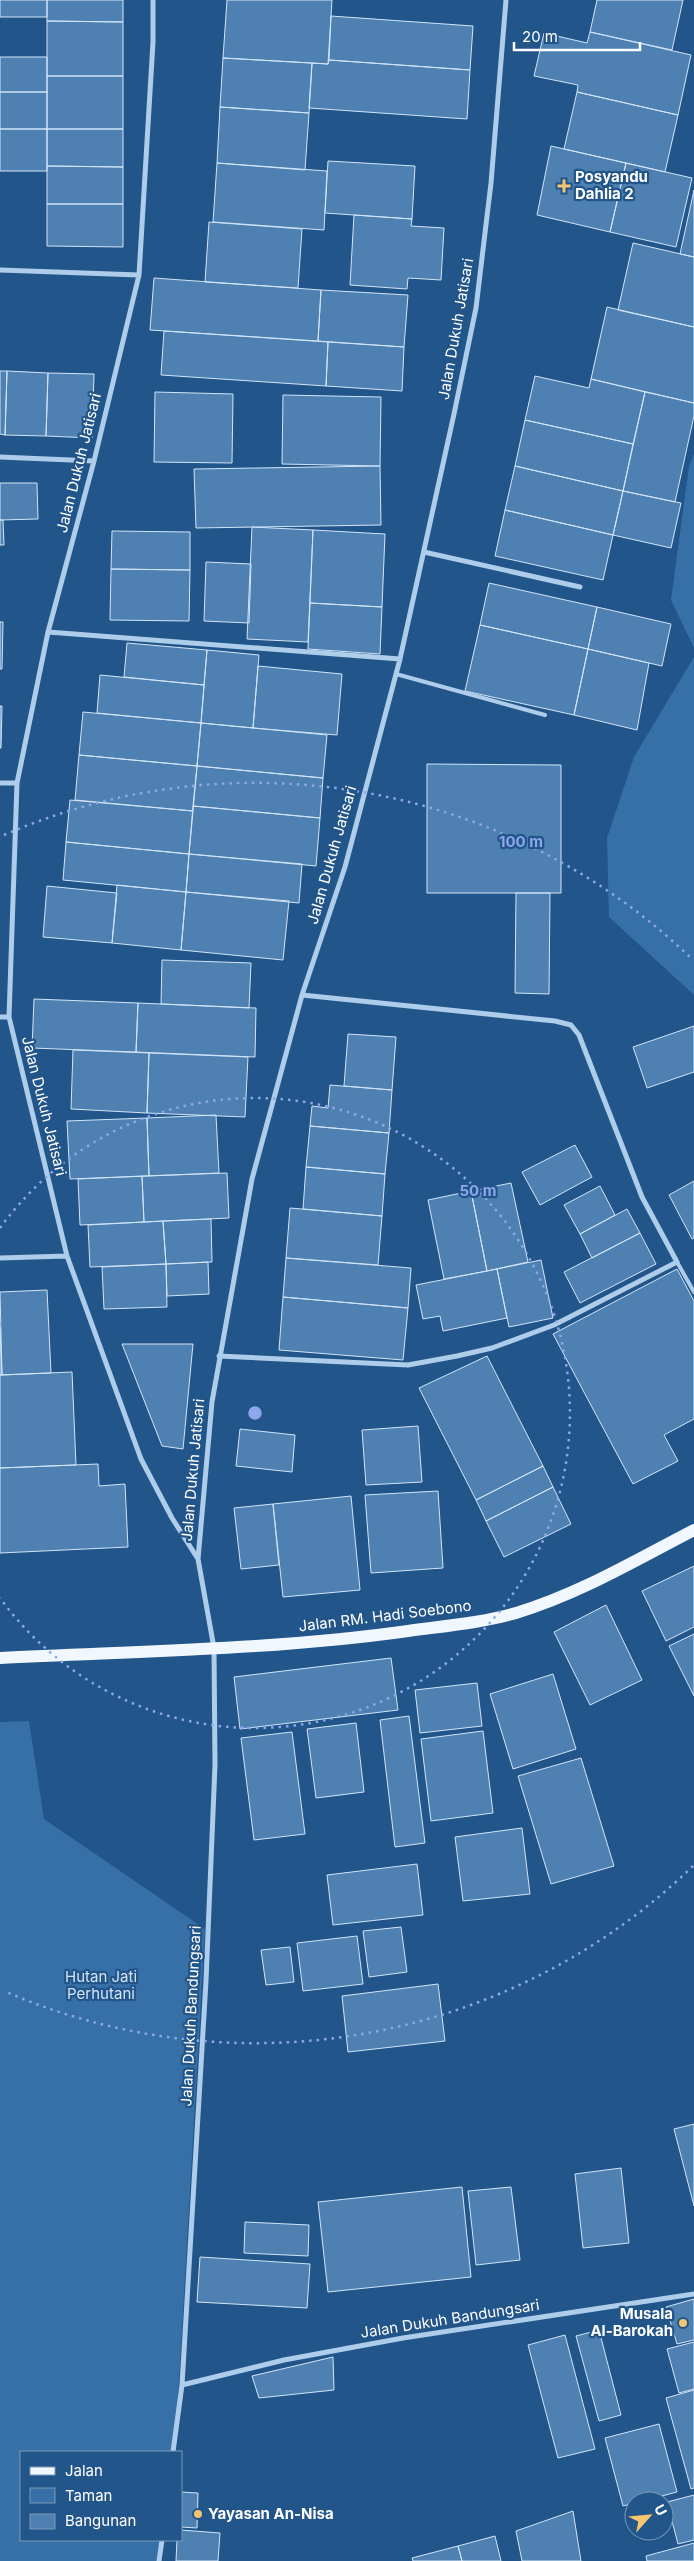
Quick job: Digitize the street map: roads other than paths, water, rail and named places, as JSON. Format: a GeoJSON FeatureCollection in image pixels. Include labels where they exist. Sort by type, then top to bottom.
{"type":"FeatureCollection","features":[{"type":"Feature","properties":{"kind":"main road","name":"Jalan RM. Hadi Soebono"},"geometry":{"type":"LineString","coordinates":[[0,1658],[339,1641],[514,1614],[554,1601],[617,1571],[694,1530]]}},
{"type":"Feature","properties":{"kind":"street","name":"Jalan Dukuh Jatisari"},"geometry":{"type":"LineString","coordinates":[[153,0],[153,42],[139,275],[94,461],[48,632],[17,783],[9,1017],[67,1256],[141,1460],[172,1518],[198,1559]]}},
{"type":"Feature","properties":{"kind":"street","name":"Jalan Dukuh Jatisari"},"geometry":{"type":"LineString","coordinates":[[214,1648],[198,1559],[212,1402],[219,1356],[252,1179],[302,995],[345,867],[400,659],[476,308],[491,183],[506,0]]}},
{"type":"Feature","properties":{"kind":"street"},"geometry":{"type":"LineString","coordinates":[[0,270],[139,275]]}},
{"type":"Feature","properties":{"kind":"street"},"geometry":{"type":"LineString","coordinates":[[0,457],[94,461]]}},
{"type":"Feature","properties":{"kind":"street"},"geometry":{"type":"LineString","coordinates":[[424,552],[580,587]]}},
{"type":"Feature","properties":{"kind":"street"},"geometry":{"type":"LineString","coordinates":[[48,632],[400,659]]}},
{"type":"Feature","properties":{"kind":"street"},"geometry":{"type":"LineString","coordinates":[[0,783],[17,783]]}},
{"type":"Feature","properties":{"kind":"street"},"geometry":{"type":"LineString","coordinates":[[219,1356],[408,1365],[457,1356],[492,1348],[554,1325],[677,1262],[642,1197],[579,1035],[571,1025],[555,1021],[302,995]]}},
{"type":"Feature","properties":{"kind":"street"},"geometry":{"type":"LineString","coordinates":[[0,1017],[9,1017]]}},
{"type":"Feature","properties":{"kind":"street"},"geometry":{"type":"LineString","coordinates":[[0,1258],[67,1256]]}},
{"type":"Feature","properties":{"kind":"street","name":"Jalan Dukuh Bandungsari"},"geometry":{"type":"LineString","coordinates":[[173,2451],[182,2385],[215,1765],[214,1648]]}},
{"type":"Feature","properties":{"kind":"street","name":"Jalan Dukuh Bandungsari"},"geometry":{"type":"LineString","coordinates":[[182,2385],[284,2360],[384,2342],[694,2294]]}},
{"type":"Feature","properties":{"kind":"street"},"geometry":{"type":"LineString","coordinates":[[159,2561],[162,2541]]}},
{"type":"Feature","properties":{"kind":"lane"},"geometry":{"type":"LineString","coordinates":[[396,674],[545,715]]}},
{"type":"Feature","properties":{"kind":"lane"},"geometry":{"type":"LineString","coordinates":[[677,1262],[694,1292]]}},
{"type":"Feature","properties":{"kind":"place","name":"Posyandu Dahlia 2"},"geometry":{"type":"Point","coordinates":[564,186]}},
{"type":"Feature","properties":{"kind":"place","name":"Musala Al-Barokah"},"geometry":{"type":"Point","coordinates":[683,2323]}},
{"type":"Feature","properties":{"kind":"place","name":"Yayasan An-Nisa"},"geometry":{"type":"Point","coordinates":[198,2514]}},
{"type":"Feature","properties":{"kind":"park label","name":"Hutan Jati Perhutani"},"geometry":{"type":"Point","coordinates":[101,1986]}}]}
